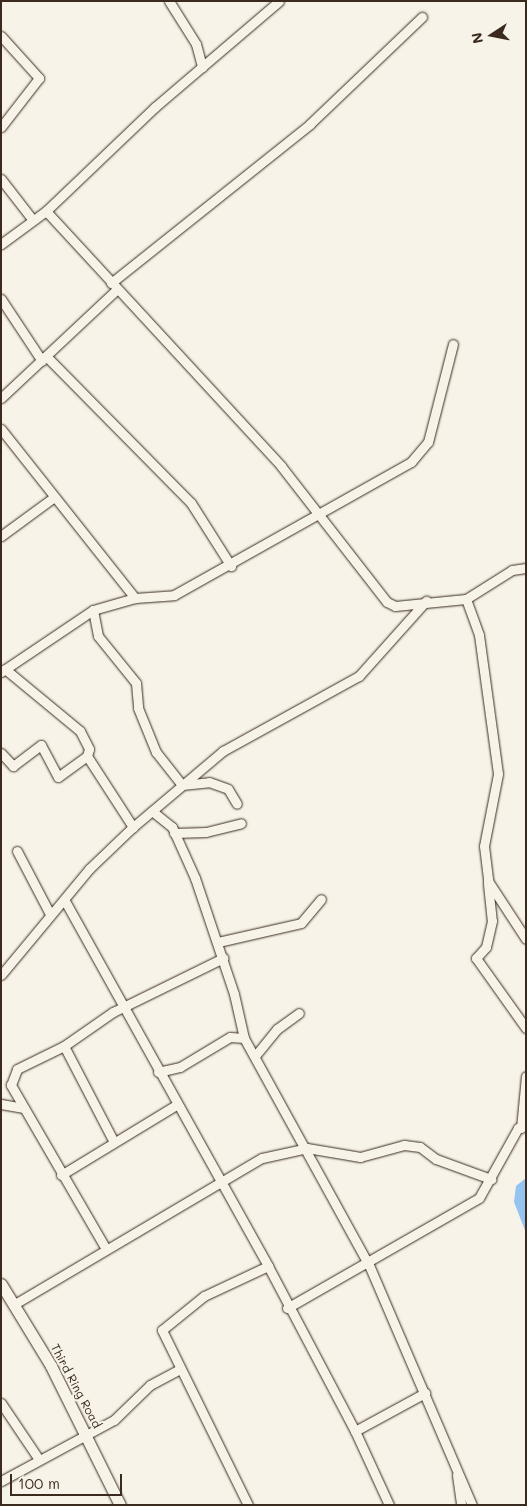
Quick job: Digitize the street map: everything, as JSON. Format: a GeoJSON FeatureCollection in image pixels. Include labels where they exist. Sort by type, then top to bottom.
{"type":"FeatureCollection","features":[{"type":"Feature","properties":{"kind":"street"},"geometry":{"type":"LineString","coordinates":[[168,1],[196,44],[202,67]]}},
{"type":"Feature","properties":{"kind":"street"},"geometry":{"type":"LineString","coordinates":[[1,244],[46,211],[202,67],[279,1]]}},
{"type":"Feature","properties":{"kind":"street"},"geometry":{"type":"LineString","coordinates":[[1,398],[44,358],[114,286],[310,124],[422,17]]}},
{"type":"Feature","properties":{"kind":"street"},"geometry":{"type":"LineString","coordinates":[[1,36],[39,78],[1,127]]}},
{"type":"Feature","properties":{"kind":"street"},"geometry":{"type":"LineString","coordinates":[[1,178],[32,220]]}},
{"type":"Feature","properties":{"kind":"street"},"geometry":{"type":"LineString","coordinates":[[46,211],[281,466],[316,515],[387,602],[395,606],[426,600],[466,599],[512,570],[526,568]]}},
{"type":"Feature","properties":{"kind":"street"},"geometry":{"type":"LineString","coordinates":[[1,299],[44,358],[191,503],[231,566]]}},
{"type":"Feature","properties":{"kind":"street"},"geometry":{"type":"LineString","coordinates":[[1,753],[13,766],[41,745],[58,777],[87,756],[89,750],[80,731],[3,671],[93,610],[135,598],[174,595],[231,566],[316,515],[411,462],[428,442],[453,344]]}},
{"type":"Feature","properties":{"kind":"street"},"geometry":{"type":"LineString","coordinates":[[1,429],[53,498],[103,553],[135,598]]}},
{"type":"Feature","properties":{"kind":"street"},"geometry":{"type":"LineString","coordinates":[[1,536],[53,498]]}},
{"type":"Feature","properties":{"kind":"street"},"geometry":{"type":"LineString","coordinates":[[466,599],[480,635],[498,774],[484,846],[492,921],[486,946],[476,958],[526,1028]]}},
{"type":"Feature","properties":{"kind":"street"},"geometry":{"type":"LineString","coordinates":[[2,973],[50,914],[65,901],[132,827],[223,751],[359,676],[426,600]]}},
{"type":"Feature","properties":{"kind":"street"},"geometry":{"type":"LineString","coordinates":[[93,610],[98,636],[136,683],[138,708],[156,752],[182,785]]}},
{"type":"Feature","properties":{"kind":"street"},"geometry":{"type":"LineString","coordinates":[[87,756],[132,827]]}},
{"type":"Feature","properties":{"kind":"street"},"geometry":{"type":"LineString","coordinates":[[182,785],[209,782],[228,789],[237,804]]}},
{"type":"Feature","properties":{"kind":"street"},"geometry":{"type":"LineString","coordinates":[[152,811],[174,833],[218,942],[244,1038],[307,1148],[369,1265],[455,1457],[472,1505]]}},
{"type":"Feature","properties":{"kind":"street"},"geometry":{"type":"LineString","coordinates":[[174,833],[206,832],[241,823]]}},
{"type":"Feature","properties":{"kind":"street"},"geometry":{"type":"LineString","coordinates":[[17,851],[50,914]]}},
{"type":"Feature","properties":{"kind":"street"},"geometry":{"type":"LineString","coordinates":[[488,881],[526,939]]}},
{"type":"Feature","properties":{"kind":"street"},"geometry":{"type":"LineString","coordinates":[[218,942],[301,923],[321,899]]}},
{"type":"Feature","properties":{"kind":"street"},"geometry":{"type":"LineString","coordinates":[[65,901],[176,1105],[268,1266],[287,1308],[355,1431],[389,1505]]}},
{"type":"Feature","properties":{"kind":"street"},"geometry":{"type":"LineString","coordinates":[[106,1248],[61,1175],[11,1084],[17,1069],[64,1046],[123,1008],[223,958]]}},
{"type":"Feature","properties":{"kind":"street"},"geometry":{"type":"LineString","coordinates":[[255,1056],[276,1029],[300,1014]]}},
{"type":"Feature","properties":{"kind":"street"},"geometry":{"type":"LineString","coordinates":[[158,1072],[180,1067],[230,1037],[244,1038]]}},
{"type":"Feature","properties":{"kind":"street"},"geometry":{"type":"LineString","coordinates":[[64,1046],[114,1142]]}},
{"type":"Feature","properties":{"kind":"street"},"geometry":{"type":"LineString","coordinates":[[287,1308],[369,1265],[479,1198],[523,1126],[526,1076]]}},
{"type":"Feature","properties":{"kind":"street"},"geometry":{"type":"LineString","coordinates":[[1,1104],[24,1108]]}},
{"type":"Feature","properties":{"kind":"street"},"geometry":{"type":"LineString","coordinates":[[61,1175],[176,1105]]}},
{"type":"Feature","properties":{"kind":"street"},"geometry":{"type":"LineString","coordinates":[[13,1305],[218,1180],[262,1158],[307,1148],[360,1157],[404,1145],[420,1147],[436,1159],[491,1179]]}},
{"type":"Feature","properties":{"kind":"street"},"geometry":{"type":"LineString","coordinates":[[248,1505],[162,1330],[167,1323],[204,1296],[268,1266]]}},
{"type":"Feature","properties":{"kind":"street","name":"Third Ring Road"},"geometry":{"type":"LineString","coordinates":[[1,1284],[86,1434],[120,1505]]}},
{"type":"Feature","properties":{"kind":"street"},"geometry":{"type":"LineString","coordinates":[[1,1480],[38,1458],[114,1420],[150,1386],[180,1369]]}},
{"type":"Feature","properties":{"kind":"street"},"geometry":{"type":"LineString","coordinates":[[355,1431],[425,1393]]}},
{"type":"Feature","properties":{"kind":"street"},"geometry":{"type":"LineString","coordinates":[[1,1403],[38,1458]]}},
{"type":"Feature","properties":{"kind":"street"},"geometry":{"type":"LineString","coordinates":[[455,1457],[461,1505]]}},
{"type":"Feature","properties":{"kind":"water"},"geometry":{"type":"Polygon","coordinates":[[[526,1178],[526,1233],[514,1202],[516,1186],[526,1178]]]}}]}
